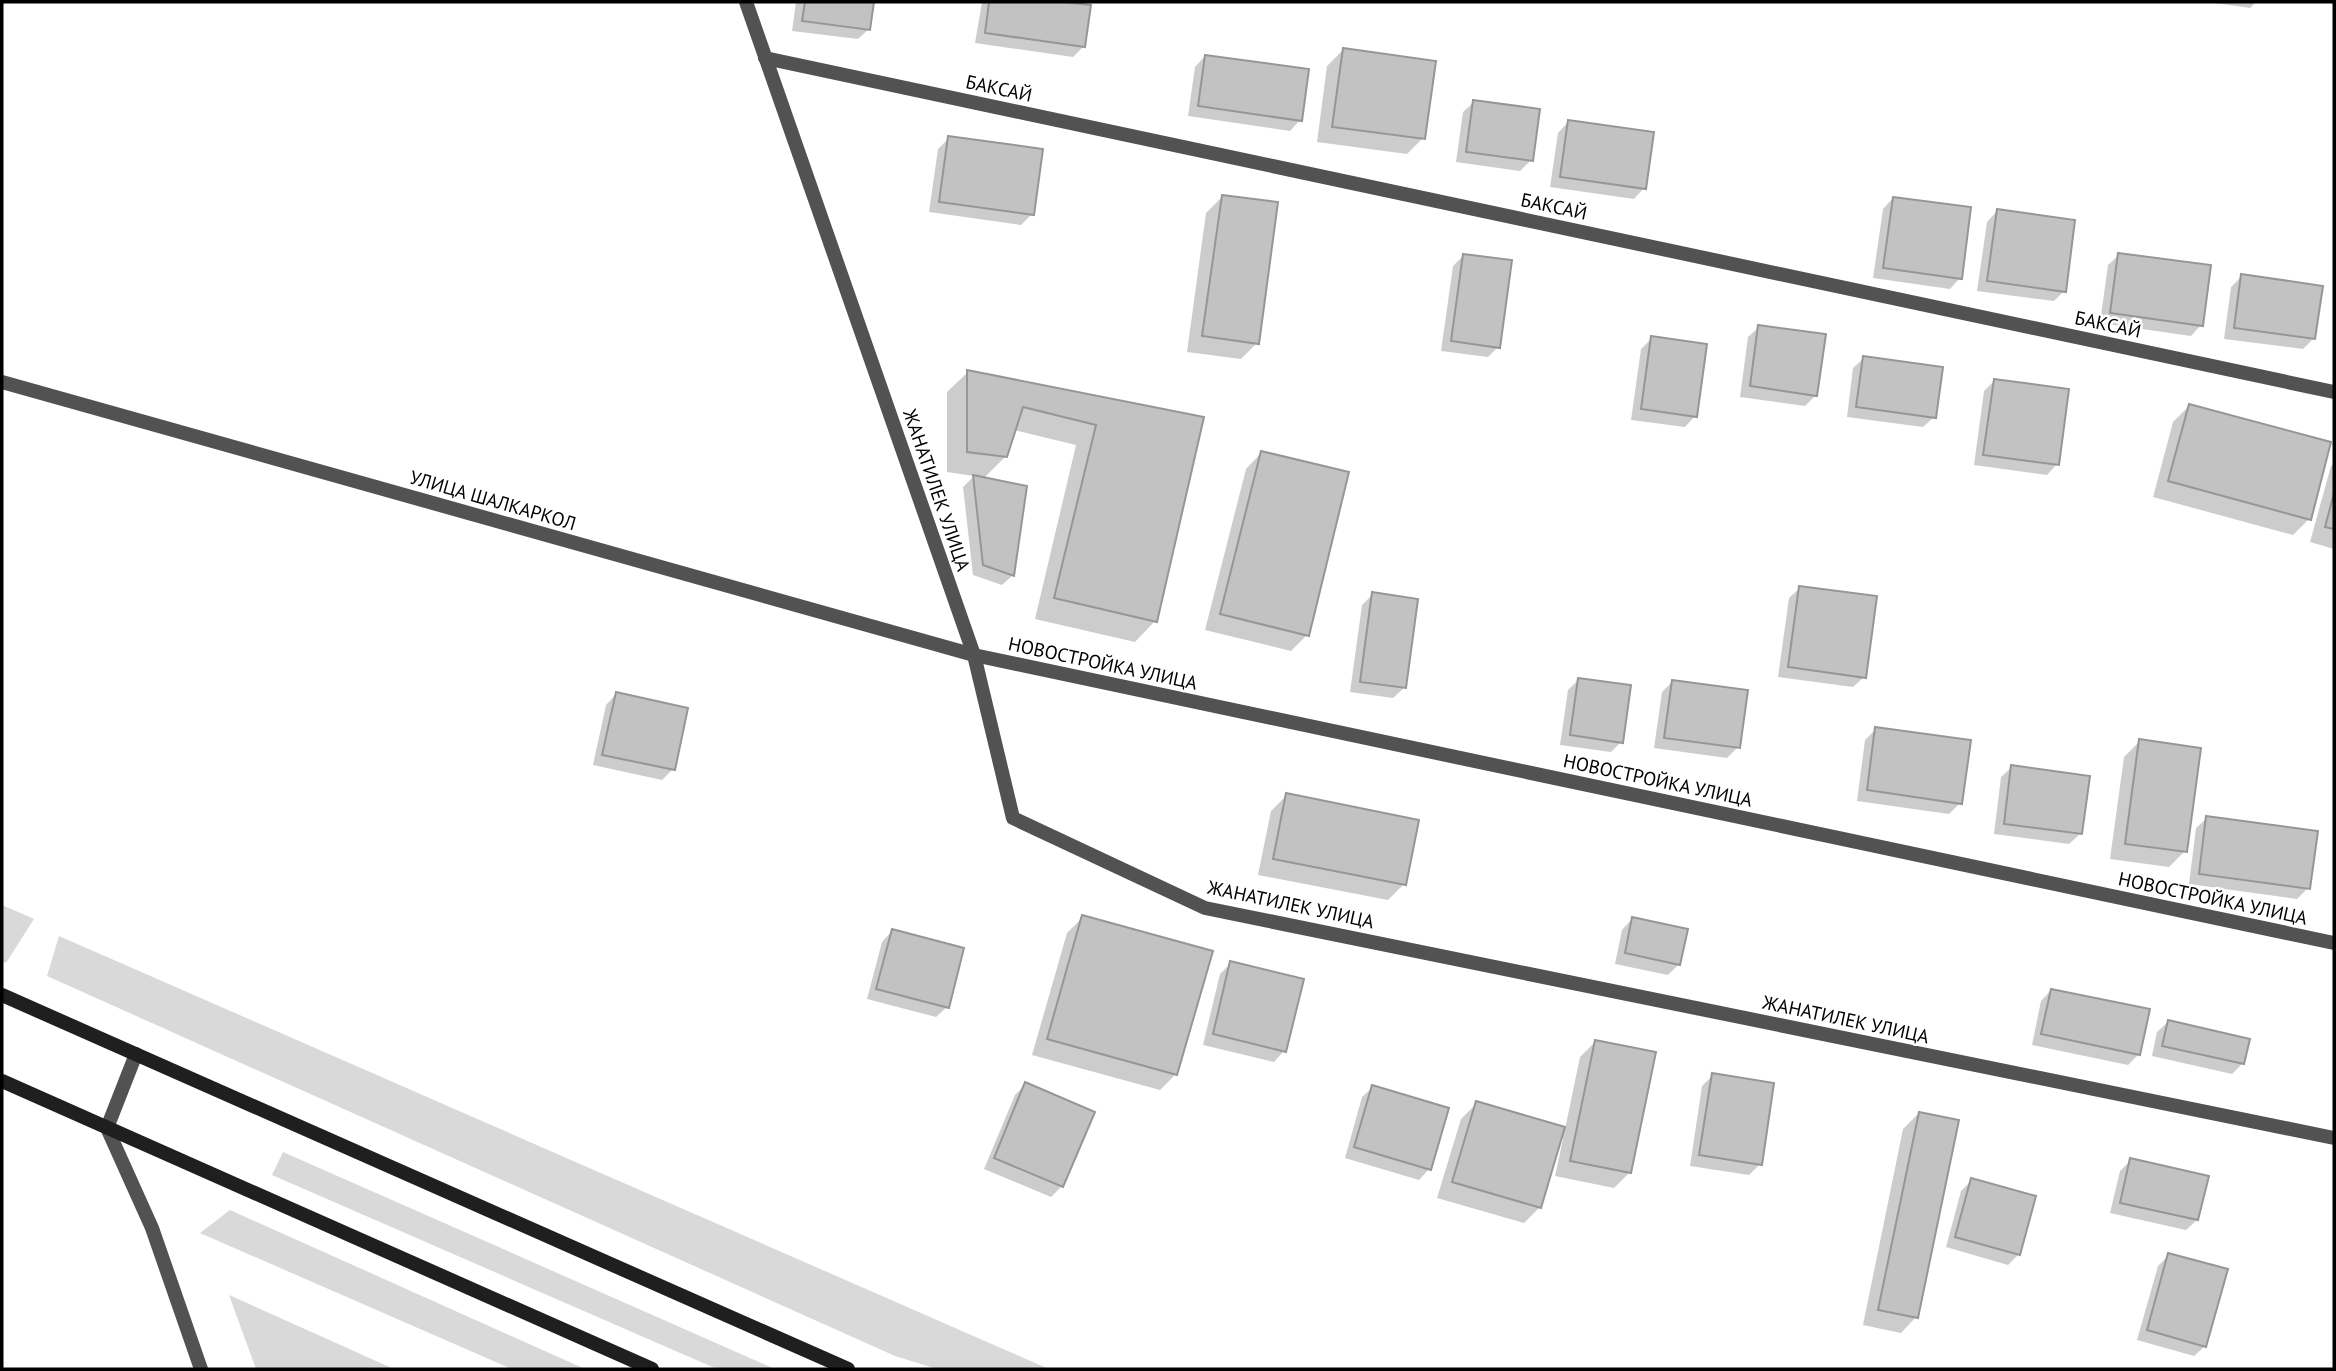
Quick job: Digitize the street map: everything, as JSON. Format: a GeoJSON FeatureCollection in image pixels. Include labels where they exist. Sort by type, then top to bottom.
{"type":"FeatureCollection","features":[{"type":"Feature","properties":{"kind":"street","name":"ЖАНАТИЛЕК УЛИЦА"},"geometry":{"type":"LineString","coordinates":[[746,2],[974,655],[1013,818],[1205,908],[2334,1138]]}},
{"type":"Feature","properties":{"kind":"street","name":"БАКСАЙ"},"geometry":{"type":"LineString","coordinates":[[765,58],[2334,392]]}},
{"type":"Feature","properties":{"kind":"street","name":"УЛИЦА ШАЛКАРКОЛ"},"geometry":{"type":"LineString","coordinates":[[2,382],[974,655]]}},
{"type":"Feature","properties":{"kind":"street","name":"НОВОСТРОЙКА УЛИЦА"},"geometry":{"type":"LineString","coordinates":[[974,655],[2334,943]]}},
{"type":"Feature","properties":{"kind":"street"},"geometry":{"type":"LineString","coordinates":[[2,995],[848,1369]]}},
{"type":"Feature","properties":{"kind":"street"},"geometry":{"type":"LineString","coordinates":[[136,1054],[107,1128],[152,1228],[201,1369]]}},
{"type":"Feature","properties":{"kind":"street"},"geometry":{"type":"LineString","coordinates":[[2,1082],[652,1369]]}},
{"type":"Feature","properties":{"kind":"shaded area"},"geometry":{"type":"Polygon","coordinates":[[[2,905],[34,919],[6,963],[2,961],[2,905]]]}},
{"type":"Feature","properties":{"kind":"shaded area"},"geometry":{"type":"Polygon","coordinates":[[[59,936],[1049,1369],[937,1369],[895,1356],[47,976],[59,936]]]}},
{"type":"Feature","properties":{"kind":"shaded area"},"geometry":{"type":"Polygon","coordinates":[[[283,1152],[775,1369],[717,1369],[272,1175],[283,1152]]]}},
{"type":"Feature","properties":{"kind":"shaded area"},"geometry":{"type":"Polygon","coordinates":[[[230,1210],[585,1369],[512,1369],[200,1233],[230,1210]]]}},
{"type":"Feature","properties":{"kind":"shaded area"},"geometry":{"type":"Polygon","coordinates":[[[229,1295],[394,1369],[256,1369],[229,1295]]]}},
{"type":"Feature","properties":{"kind":"building"},"geometry":{"type":"Polygon","coordinates":[[[805,2],[874,2],[870,30],[802,21],[805,2]]]}},
{"type":"Feature","properties":{"kind":"building"},"geometry":{"type":"Polygon","coordinates":[[[989,2],[1064,2],[1091,5],[1085,47],[985,33],[989,2]]]}},
{"type":"Feature","properties":{"kind":"building"},"geometry":{"type":"Polygon","coordinates":[[[1343,48],[1436,61],[1425,139],[1332,127],[1343,48]]]}},
{"type":"Feature","properties":{"kind":"building"},"geometry":{"type":"Polygon","coordinates":[[[1205,55],[1309,69],[1302,121],[1198,106],[1205,55]]]}},
{"type":"Feature","properties":{"kind":"building"},"geometry":{"type":"Polygon","coordinates":[[[1473,100],[1540,109],[1533,161],[1466,152],[1473,100]]]}},
{"type":"Feature","properties":{"kind":"building"},"geometry":{"type":"Polygon","coordinates":[[[1568,120],[1654,132],[1646,189],[1560,177],[1568,120]]]}},
{"type":"Feature","properties":{"kind":"building"},"geometry":{"type":"Polygon","coordinates":[[[948,136],[1043,149],[1034,215],[939,202],[948,136]]]}},
{"type":"Feature","properties":{"kind":"building"},"geometry":{"type":"Polygon","coordinates":[[[1222,195],[1278,202],[1259,344],[1202,336],[1222,195]]]}},
{"type":"Feature","properties":{"kind":"building"},"geometry":{"type":"Polygon","coordinates":[[[1893,197],[1971,207],[1962,279],[1883,268],[1893,197]]]}},
{"type":"Feature","properties":{"kind":"building"},"geometry":{"type":"Polygon","coordinates":[[[1997,209],[2075,220],[2066,292],[1987,281],[1997,209]]]}},
{"type":"Feature","properties":{"kind":"building"},"geometry":{"type":"Polygon","coordinates":[[[2118,253],[2211,265],[2203,326],[2110,313],[2118,253]]]}},
{"type":"Feature","properties":{"kind":"building"},"geometry":{"type":"Polygon","coordinates":[[[1463,254],[1512,260],[1500,348],[1451,341],[1463,254]]]}},
{"type":"Feature","properties":{"kind":"building"},"geometry":{"type":"Polygon","coordinates":[[[2241,274],[2323,286],[2315,339],[2234,328],[2241,274]]]}},
{"type":"Feature","properties":{"kind":"building"},"geometry":{"type":"Polygon","coordinates":[[[1758,325],[1826,334],[1817,396],[1750,386],[1758,325]]]}},
{"type":"Feature","properties":{"kind":"building"},"geometry":{"type":"Polygon","coordinates":[[[1651,336],[1707,344],[1697,417],[1641,409],[1651,336]]]}},
{"type":"Feature","properties":{"kind":"building"},"geometry":{"type":"Polygon","coordinates":[[[1863,356],[1943,367],[1936,418],[1856,407],[1863,356]]]}},
{"type":"Feature","properties":{"kind":"building"},"geometry":{"type":"Polygon","coordinates":[[[967,370],[1204,417],[1157,622],[1054,598],[1096,425],[1023,407],[1007,457],[967,452],[967,370]]]}},
{"type":"Feature","properties":{"kind":"building"},"geometry":{"type":"Polygon","coordinates":[[[1994,379],[2069,389],[2059,465],[1983,455],[1994,379]]]}},
{"type":"Feature","properties":{"kind":"building"},"geometry":{"type":"Polygon","coordinates":[[[2189,404],[2331,442],[2311,520],[2168,481],[2189,404]]]}},
{"type":"Feature","properties":{"kind":"building"},"geometry":{"type":"Polygon","coordinates":[[[1261,451],[1349,472],[1309,636],[1220,614],[1261,451]]]}},
{"type":"Feature","properties":{"kind":"building"},"geometry":{"type":"Polygon","coordinates":[[[973,475],[1027,486],[1014,576],[983,565],[973,475]]]}},
{"type":"Feature","properties":{"kind":"building"},"geometry":{"type":"Polygon","coordinates":[[[2334,493],[2334,529],[2325,527],[2334,493]]]}},
{"type":"Feature","properties":{"kind":"building"},"geometry":{"type":"Polygon","coordinates":[[[1799,586],[1877,596],[1866,678],[1788,667],[1799,586]]]}},
{"type":"Feature","properties":{"kind":"building"},"geometry":{"type":"Polygon","coordinates":[[[1372,592],[1418,599],[1406,688],[1360,682],[1372,592]]]}},
{"type":"Feature","properties":{"kind":"building"},"geometry":{"type":"Polygon","coordinates":[[[1578,678],[1631,685],[1623,743],[1570,735],[1578,678]]]}},
{"type":"Feature","properties":{"kind":"building"},"geometry":{"type":"Polygon","coordinates":[[[1672,680],[1748,690],[1740,748],[1664,738],[1672,680]]]}},
{"type":"Feature","properties":{"kind":"building"},"geometry":{"type":"Polygon","coordinates":[[[616,692],[688,708],[675,770],[602,755],[616,692]]]}},
{"type":"Feature","properties":{"kind":"building"},"geometry":{"type":"Polygon","coordinates":[[[1875,727],[1971,740],[1962,804],[1867,790],[1875,727]]]}},
{"type":"Feature","properties":{"kind":"building"},"geometry":{"type":"Polygon","coordinates":[[[2139,739],[2201,748],[2187,852],[2125,844],[2139,739]]]}},
{"type":"Feature","properties":{"kind":"building"},"geometry":{"type":"Polygon","coordinates":[[[2011,765],[2090,776],[2082,834],[2004,824],[2011,765]]]}},
{"type":"Feature","properties":{"kind":"building"},"geometry":{"type":"Polygon","coordinates":[[[1286,793],[1419,820],[1406,885],[1273,859],[1286,793]]]}},
{"type":"Feature","properties":{"kind":"building"},"geometry":{"type":"Polygon","coordinates":[[[2206,816],[2318,831],[2310,889],[2199,874],[2206,816]]]}},
{"type":"Feature","properties":{"kind":"building"},"geometry":{"type":"Polygon","coordinates":[[[1082,915],[1213,951],[1177,1075],[1047,1039],[1082,915]]]}},
{"type":"Feature","properties":{"kind":"building"},"geometry":{"type":"Polygon","coordinates":[[[1632,917],[1688,929],[1680,965],[1625,953],[1632,917]]]}},
{"type":"Feature","properties":{"kind":"building"},"geometry":{"type":"Polygon","coordinates":[[[892,929],[964,948],[949,1008],[876,989],[892,929]]]}},
{"type":"Feature","properties":{"kind":"building"},"geometry":{"type":"Polygon","coordinates":[[[1230,961],[1304,979],[1286,1052],[1213,1034],[1230,961]]]}},
{"type":"Feature","properties":{"kind":"building"},"geometry":{"type":"Polygon","coordinates":[[[2051,989],[2150,1009],[2140,1055],[2041,1034],[2051,989]]]}},
{"type":"Feature","properties":{"kind":"building"},"geometry":{"type":"Polygon","coordinates":[[[2168,1020],[2250,1039],[2244,1064],[2162,1046],[2168,1020]]]}},
{"type":"Feature","properties":{"kind":"building"},"geometry":{"type":"Polygon","coordinates":[[[1595,1040],[1656,1052],[1631,1173],[1570,1161],[1595,1040]]]}},
{"type":"Feature","properties":{"kind":"building"},"geometry":{"type":"Polygon","coordinates":[[[1712,1073],[1774,1083],[1762,1165],[1699,1155],[1712,1073]]]}},
{"type":"Feature","properties":{"kind":"building"},"geometry":{"type":"Polygon","coordinates":[[[1025,1082],[1095,1112],[1063,1187],[994,1158],[1025,1082]]]}},
{"type":"Feature","properties":{"kind":"building"},"geometry":{"type":"Polygon","coordinates":[[[1372,1085],[1449,1108],[1431,1170],[1354,1147],[1372,1085]]]}},
{"type":"Feature","properties":{"kind":"building"},"geometry":{"type":"Polygon","coordinates":[[[1476,1101],[1565,1127],[1541,1208],[1452,1182],[1476,1101]]]}},
{"type":"Feature","properties":{"kind":"building"},"geometry":{"type":"Polygon","coordinates":[[[1919,1112],[1959,1120],[1918,1318],[1878,1310],[1919,1112]]]}},
{"type":"Feature","properties":{"kind":"building"},"geometry":{"type":"Polygon","coordinates":[[[2130,1158],[2209,1176],[2198,1220],[2120,1203],[2130,1158]]]}},
{"type":"Feature","properties":{"kind":"building"},"geometry":{"type":"Polygon","coordinates":[[[1971,1178],[2036,1196],[2020,1255],[1955,1237],[1971,1178]]]}},
{"type":"Feature","properties":{"kind":"building"},"geometry":{"type":"Polygon","coordinates":[[[2168,1253],[2228,1269],[2206,1347],[2147,1330],[2168,1253]]]}}]}
